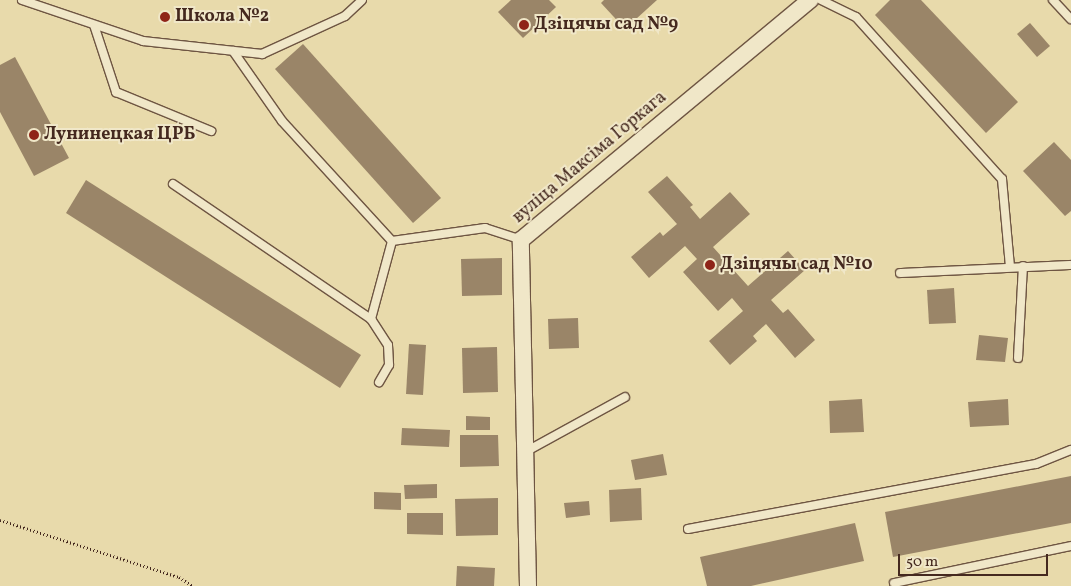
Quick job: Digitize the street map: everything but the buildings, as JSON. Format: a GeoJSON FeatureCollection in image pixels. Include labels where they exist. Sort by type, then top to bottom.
{"type":"FeatureCollection","features":[{"type":"Feature","properties":{"kind":"street","name":"вуліца Максіма Горкага"},"geometry":{"type":"LineString","coordinates":[[528,586],[521,240],[810,0]]}},
{"type":"Feature","properties":{"kind":"lane"},"geometry":{"type":"LineString","coordinates":[[22,0],[142,41],[262,54],[345,16],[362,0]]}},
{"type":"Feature","properties":{"kind":"lane"},"geometry":{"type":"LineString","coordinates":[[821,0],[856,17],[1002,179],[1010,267]]}},
{"type":"Feature","properties":{"kind":"lane"},"geometry":{"type":"LineString","coordinates":[[1053,0],[1071,19]]}},
{"type":"Feature","properties":{"kind":"lane"},"geometry":{"type":"LineString","coordinates":[[94,25],[116,92],[211,131]]}},
{"type":"Feature","properties":{"kind":"lane"},"geometry":{"type":"LineString","coordinates":[[233,51],[282,121],[392,241]]}},
{"type":"Feature","properties":{"kind":"lane"},"geometry":{"type":"LineString","coordinates":[[173,184],[371,319],[388,345],[388,365],[379,382]]}},
{"type":"Feature","properties":{"kind":"lane"},"geometry":{"type":"LineString","coordinates":[[392,241],[485,228],[521,240]]}},
{"type":"Feature","properties":{"kind":"lane"},"geometry":{"type":"LineString","coordinates":[[371,319],[392,241]]}},
{"type":"Feature","properties":{"kind":"lane"},"geometry":{"type":"LineString","coordinates":[[900,272],[1071,265]]}},
{"type":"Feature","properties":{"kind":"lane"},"geometry":{"type":"LineString","coordinates":[[1018,358],[1023,266]]}},
{"type":"Feature","properties":{"kind":"lane"},"geometry":{"type":"LineString","coordinates":[[525,452],[625,397]]}},
{"type":"Feature","properties":{"kind":"lane"},"geometry":{"type":"LineString","coordinates":[[688,529],[1036,464],[1071,450]]}},
{"type":"Feature","properties":{"kind":"lane"},"geometry":{"type":"LineString","coordinates":[[894,583],[1071,546]]}},
{"type":"Feature","properties":{"kind":"path"},"geometry":{"type":"LineString","coordinates":[[0,520],[179,577],[193,586]]}},
{"type":"Feature","properties":{"kind":"place","name":"Школа №2"},"geometry":{"type":"Point","coordinates":[165,17]}},
{"type":"Feature","properties":{"kind":"place","name":"Дзіцячы сад №9"},"geometry":{"type":"Point","coordinates":[524,25]}},
{"type":"Feature","properties":{"kind":"place","name":"Лунинецкая ЦРБ"},"geometry":{"type":"Point","coordinates":[34,135]}},
{"type":"Feature","properties":{"kind":"place","name":"Дзіцячы сад №10"},"geometry":{"type":"Point","coordinates":[710,265]}}]}
